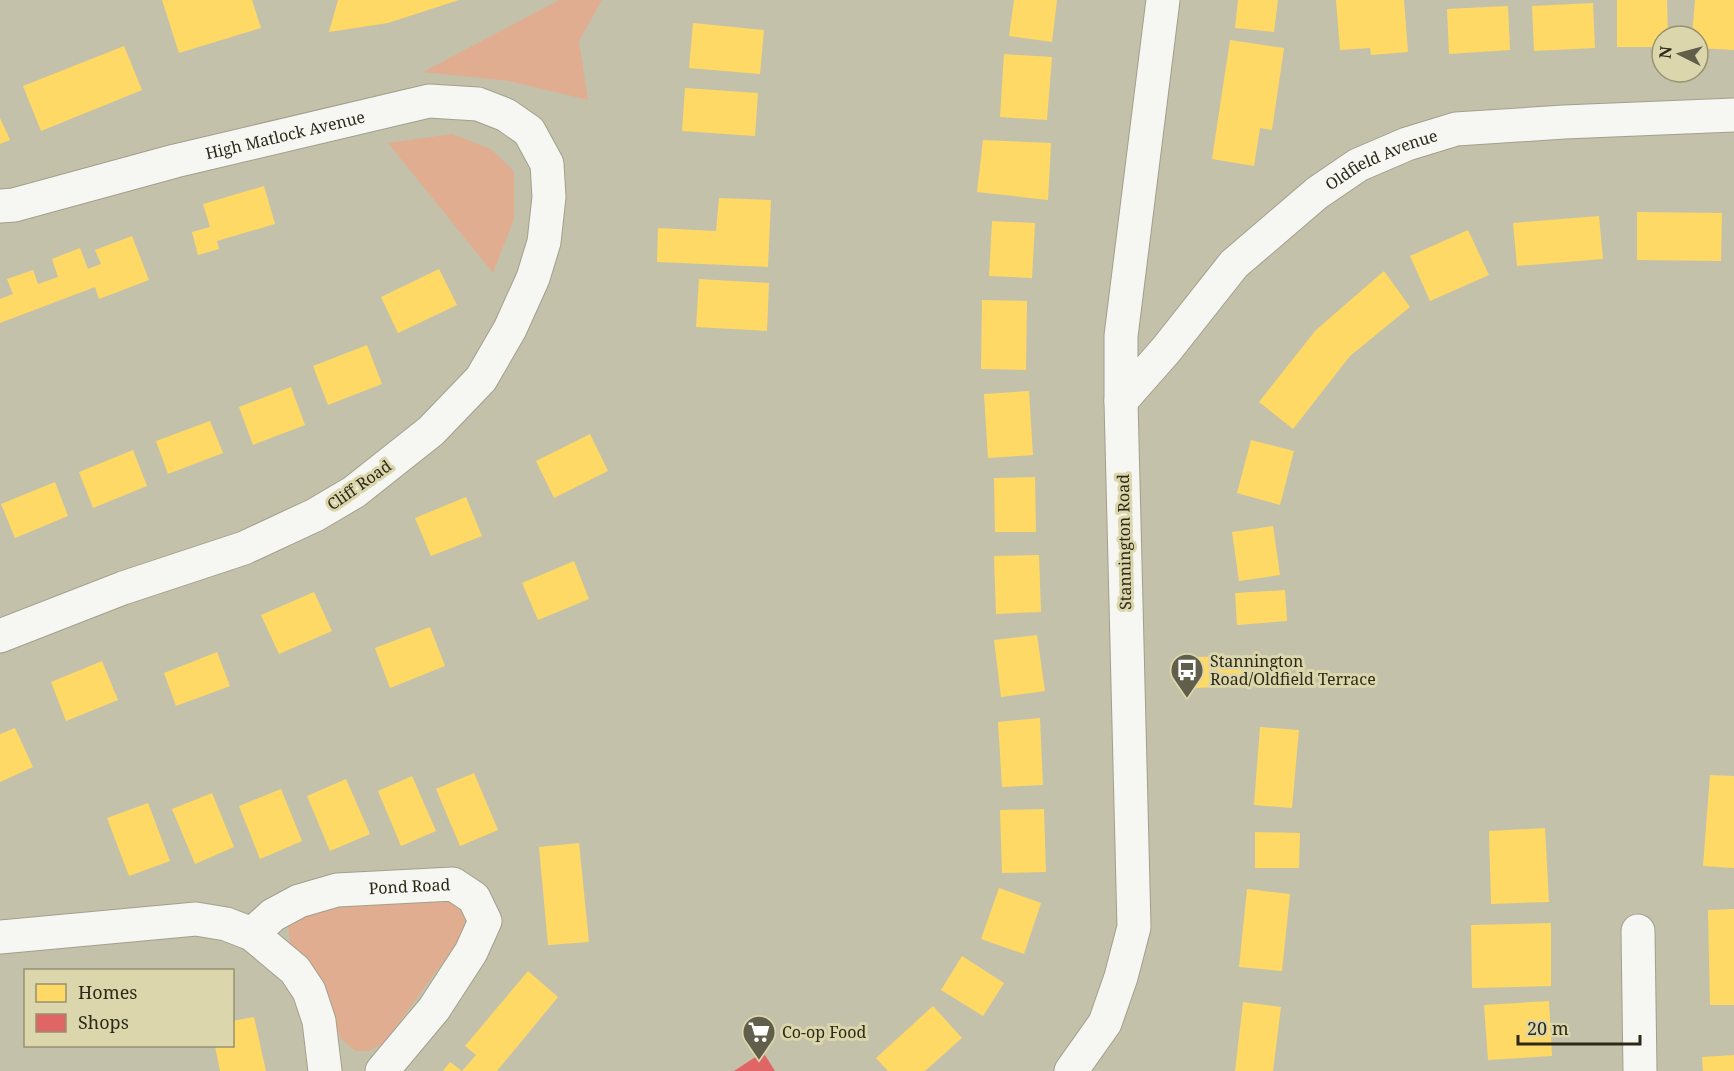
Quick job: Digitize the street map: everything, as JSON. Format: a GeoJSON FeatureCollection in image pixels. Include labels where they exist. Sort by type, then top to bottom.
{"type":"FeatureCollection","features":[{"type":"Feature","properties":{"kind":"street","name":"Stannington Road"},"geometry":{"type":"LineString","coordinates":[[1071,1071],[1105,1023],[1121,977],[1134,927],[1121,336],[1163,0]]}},
{"type":"Feature","properties":{"kind":"street","name":"High Matlock Avenue"},"geometry":{"type":"LineString","coordinates":[[0,206],[14,205],[187,158],[429,101],[478,104],[506,115],[529,131],[547,165]]}},
{"type":"Feature","properties":{"kind":"street","name":"Oldfield Avenue"},"geometry":{"type":"LineString","coordinates":[[1121,401],[1166,350],[1234,264],[1317,193],[1358,165],[1407,144],[1456,129],[1734,115]]}},
{"type":"Feature","properties":{"kind":"street","name":"Cliff Road"},"geometry":{"type":"LineString","coordinates":[[0,636],[123,588],[244,548],[305,519],[354,492],[431,431],[481,379],[510,329],[533,278],[544,242],[549,197],[547,165]]}},
{"type":"Feature","properties":{"kind":"street","name":"Pond Road"},"geometry":{"type":"LineString","coordinates":[[252,934],[273,915],[299,901],[337,890],[453,884],[474,898],[485,921],[471,952],[434,1009],[382,1071]]}},
{"type":"Feature","properties":{"kind":"street"},"geometry":{"type":"LineString","coordinates":[[0,937],[196,919],[226,924],[252,934],[295,970],[309,992],[319,1021],[325,1071]]}},
{"type":"Feature","properties":{"kind":"street"},"geometry":{"type":"LineString","coordinates":[[1638,931],[1640,1071]]}},
{"type":"Feature","properties":{"kind":"shaded area"},"geometry":{"type":"Polygon","coordinates":[[[559,0],[602,0],[579,41],[588,100],[509,81],[423,72],[559,0]]]}},
{"type":"Feature","properties":{"kind":"shaded area"},"geometry":{"type":"Polygon","coordinates":[[[452,134],[491,149],[514,171],[514,219],[493,273],[388,143],[452,134]]]}},
{"type":"Feature","properties":{"kind":"shaded area"},"geometry":{"type":"Polygon","coordinates":[[[454,901],[467,911],[465,932],[384,1043],[369,1051],[356,1051],[341,1039],[314,972],[290,943],[288,926],[299,913],[326,904],[454,901]]]}},
{"type":"Feature","properties":{"kind":"building: Homes"},"geometry":{"type":"Polygon","coordinates":[[[162,0],[252,0],[261,28],[179,53],[162,0]]]}},
{"type":"Feature","properties":{"kind":"building: Homes"},"geometry":{"type":"Polygon","coordinates":[[[338,0],[459,0],[388,23],[329,32],[338,0]]]}},
{"type":"Feature","properties":{"kind":"building: Homes"},"geometry":{"type":"Polygon","coordinates":[[[1014,0],[1057,0],[1052,42],[1009,36],[1014,0]]]}},
{"type":"Feature","properties":{"kind":"building: Homes"},"geometry":{"type":"Polygon","coordinates":[[[1238,0],[1278,0],[1274,32],[1235,28],[1238,0]]]}},
{"type":"Feature","properties":{"kind":"building: Homes"},"geometry":{"type":"Polygon","coordinates":[[[1336,0],[1404,0],[1408,52],[1371,55],[1370,48],[1340,50],[1336,0]]]}},
{"type":"Feature","properties":{"kind":"building: Homes"},"geometry":{"type":"Polygon","coordinates":[[[1617,0],[1667,0],[1668,24],[1650,24],[1650,47],[1617,47],[1617,0]]]}},
{"type":"Feature","properties":{"kind":"building: Homes"},"geometry":{"type":"Polygon","coordinates":[[[1695,0],[1734,0],[1734,50],[1710,49],[1710,24],[1693,24],[1695,0]]]}},
{"type":"Feature","properties":{"kind":"building: Homes"},"geometry":{"type":"Polygon","coordinates":[[[1593,3],[1595,48],[1534,51],[1532,6],[1593,3]]]}},
{"type":"Feature","properties":{"kind":"building: Homes"},"geometry":{"type":"Polygon","coordinates":[[[1508,6],[1510,50],[1449,54],[1447,9],[1508,6]]]}},
{"type":"Feature","properties":{"kind":"building: Homes"},"geometry":{"type":"Polygon","coordinates":[[[693,23],[764,30],[760,74],[689,68],[693,23]]]}},
{"type":"Feature","properties":{"kind":"building: Homes"},"geometry":{"type":"Polygon","coordinates":[[[1230,40],[1284,48],[1272,130],[1260,128],[1254,166],[1212,159],[1230,40]]]}},
{"type":"Feature","properties":{"kind":"building: Homes"},"geometry":{"type":"Polygon","coordinates":[[[124,46],[142,90],[41,131],[23,86],[124,46]]]}},
{"type":"Feature","properties":{"kind":"building: Homes"},"geometry":{"type":"Polygon","coordinates":[[[1004,54],[1052,57],[1047,120],[1000,117],[1004,54]]]}},
{"type":"Feature","properties":{"kind":"building: Homes"},"geometry":{"type":"Polygon","coordinates":[[[685,88],[758,93],[755,136],[682,131],[685,88]]]}},
{"type":"Feature","properties":{"kind":"building: Homes"},"geometry":{"type":"Polygon","coordinates":[[[0,118],[10,140],[0,144],[0,118]]]}},
{"type":"Feature","properties":{"kind":"building: Homes"},"geometry":{"type":"Polygon","coordinates":[[[983,140],[1051,143],[1048,200],[977,192],[983,140]]]}},
{"type":"Feature","properties":{"kind":"building: Homes"},"geometry":{"type":"Polygon","coordinates":[[[264,186],[275,224],[217,241],[219,249],[198,255],[192,232],[210,227],[203,204],[264,186]]]}},
{"type":"Feature","properties":{"kind":"building: Homes"},"geometry":{"type":"Polygon","coordinates":[[[719,198],[771,200],[768,267],[657,262],[658,228],[716,231],[719,198]]]}},
{"type":"Feature","properties":{"kind":"building: Homes"},"geometry":{"type":"Polygon","coordinates":[[[1637,212],[1722,213],[1721,261],[1637,260],[1637,212]]]}},
{"type":"Feature","properties":{"kind":"building: Homes"},"geometry":{"type":"Polygon","coordinates":[[[1599,216],[1603,259],[1517,266],[1513,223],[1599,216]]]}},
{"type":"Feature","properties":{"kind":"building: Homes"},"geometry":{"type":"Polygon","coordinates":[[[992,221],[1035,223],[1032,278],[989,276],[992,221]]]}},
{"type":"Feature","properties":{"kind":"building: Homes"},"geometry":{"type":"Polygon","coordinates":[[[1468,230],[1489,275],[1430,301],[1410,256],[1468,230]]]}},
{"type":"Feature","properties":{"kind":"building: Homes"},"geometry":{"type":"Polygon","coordinates":[[[132,236],[149,280],[99,299],[95,287],[0,323],[0,299],[13,294],[7,279],[33,270],[38,284],[58,277],[52,259],[80,248],[88,269],[101,264],[95,250],[132,236]]]}},
{"type":"Feature","properties":{"kind":"building: Homes"},"geometry":{"type":"Polygon","coordinates":[[[439,269],[457,305],[398,333],[381,297],[439,269]]]}},
{"type":"Feature","properties":{"kind":"building: Homes"},"geometry":{"type":"Polygon","coordinates":[[[1384,271],[1410,307],[1350,356],[1293,429],[1259,402],[1316,330],[1384,271]]]}},
{"type":"Feature","properties":{"kind":"building: Homes"},"geometry":{"type":"Polygon","coordinates":[[[699,279],[769,283],[767,331],[696,327],[699,279]]]}},
{"type":"Feature","properties":{"kind":"building: Homes"},"geometry":{"type":"Polygon","coordinates":[[[982,300],[1027,301],[1026,370],[981,369],[982,300]]]}},
{"type":"Feature","properties":{"kind":"building: Homes"},"geometry":{"type":"Polygon","coordinates":[[[367,345],[382,384],[328,405],[313,366],[367,345]]]}},
{"type":"Feature","properties":{"kind":"building: Homes"},"geometry":{"type":"Polygon","coordinates":[[[291,387],[305,425],[253,445],[239,407],[291,387]]]}},
{"type":"Feature","properties":{"kind":"building: Homes"},"geometry":{"type":"Polygon","coordinates":[[[1029,391],[1033,455],[988,458],[984,394],[1029,391]]]}},
{"type":"Feature","properties":{"kind":"building: Homes"},"geometry":{"type":"Polygon","coordinates":[[[210,421],[223,453],[168,474],[156,441],[210,421]]]}},
{"type":"Feature","properties":{"kind":"building: Homes"},"geometry":{"type":"Polygon","coordinates":[[[590,434],[608,471],[554,498],[536,461],[590,434]]]}},
{"type":"Feature","properties":{"kind":"building: Homes"},"geometry":{"type":"Polygon","coordinates":[[[1251,440],[1294,451],[1280,505],[1237,493],[1251,440]]]}},
{"type":"Feature","properties":{"kind":"building: Homes"},"geometry":{"type":"Polygon","coordinates":[[[133,450],[147,486],[93,508],[79,472],[133,450]]]}},
{"type":"Feature","properties":{"kind":"building: Homes"},"geometry":{"type":"Polygon","coordinates":[[[1035,477],[1036,532],[995,532],[994,478],[1035,477]]]}},
{"type":"Feature","properties":{"kind":"building: Homes"},"geometry":{"type":"Polygon","coordinates":[[[55,482],[68,516],[15,538],[1,504],[55,482]]]}},
{"type":"Feature","properties":{"kind":"building: Homes"},"geometry":{"type":"Polygon","coordinates":[[[466,497],[482,536],[431,556],[415,518],[466,497]]]}},
{"type":"Feature","properties":{"kind":"building: Homes"},"geometry":{"type":"Polygon","coordinates":[[[1273,526],[1280,575],[1239,581],[1232,532],[1273,526]]]}},
{"type":"Feature","properties":{"kind":"building: Homes"},"geometry":{"type":"Polygon","coordinates":[[[1039,555],[1041,612],[996,614],[994,556],[1039,555]]]}},
{"type":"Feature","properties":{"kind":"building: Homes"},"geometry":{"type":"Polygon","coordinates":[[[574,561],[589,599],[538,620],[522,583],[574,561]]]}},
{"type":"Feature","properties":{"kind":"building: Homes"},"geometry":{"type":"Polygon","coordinates":[[[1285,590],[1287,621],[1237,625],[1235,593],[1285,590]]]}},
{"type":"Feature","properties":{"kind":"building: Homes"},"geometry":{"type":"Polygon","coordinates":[[[314,592],[332,631],[279,654],[261,615],[314,592]]]}},
{"type":"Feature","properties":{"kind":"building: Homes"},"geometry":{"type":"Polygon","coordinates":[[[430,627],[445,666],[390,688],[375,648],[430,627]]]}},
{"type":"Feature","properties":{"kind":"building: Homes"},"geometry":{"type":"Polygon","coordinates":[[[1037,635],[1045,691],[1001,697],[994,640],[1037,635]]]}},
{"type":"Feature","properties":{"kind":"building: Homes"},"geometry":{"type":"Polygon","coordinates":[[[217,652],[230,686],[176,706],[164,673],[217,652]]]}},
{"type":"Feature","properties":{"kind":"building: Homes"},"geometry":{"type":"Polygon","coordinates":[[[1266,656],[1266,686],[1191,688],[1190,657],[1266,656]]]}},
{"type":"Feature","properties":{"kind":"building: Homes"},"geometry":{"type":"Polygon","coordinates":[[[102,661],[118,700],[66,721],[51,682],[102,661]]]}},
{"type":"Feature","properties":{"kind":"building: Homes"},"geometry":{"type":"Polygon","coordinates":[[[1040,718],[1043,785],[1002,787],[998,722],[1040,718]]]}},
{"type":"Feature","properties":{"kind":"building: Homes"},"geometry":{"type":"Polygon","coordinates":[[[1260,727],[1299,730],[1292,808],[1254,805],[1260,727]]]}},
{"type":"Feature","properties":{"kind":"building: Homes"},"geometry":{"type":"Polygon","coordinates":[[[15,728],[33,767],[0,782],[0,734],[15,728]]]}},
{"type":"Feature","properties":{"kind":"building: Homes"},"geometry":{"type":"Polygon","coordinates":[[[474,773],[498,830],[460,846],[436,789],[474,773]]]}},
{"type":"Feature","properties":{"kind":"building: Homes"},"geometry":{"type":"Polygon","coordinates":[[[1710,775],[1734,776],[1734,868],[1703,866],[1710,775]]]}},
{"type":"Feature","properties":{"kind":"building: Homes"},"geometry":{"type":"Polygon","coordinates":[[[412,776],[436,831],[401,846],[378,791],[412,776]]]}},
{"type":"Feature","properties":{"kind":"building: Homes"},"geometry":{"type":"Polygon","coordinates":[[[346,779],[370,834],[330,851],[307,796],[346,779]]]}},
{"type":"Feature","properties":{"kind":"building: Homes"},"geometry":{"type":"Polygon","coordinates":[[[281,789],[302,841],[260,859],[239,806],[281,789]]]}},
{"type":"Feature","properties":{"kind":"building: Homes"},"geometry":{"type":"Polygon","coordinates":[[[212,793],[234,847],[195,864],[172,809],[212,793]]]}},
{"type":"Feature","properties":{"kind":"building: Homes"},"geometry":{"type":"Polygon","coordinates":[[[148,803],[170,861],[129,876],[107,818],[148,803]]]}},
{"type":"Feature","properties":{"kind":"building: Homes"},"geometry":{"type":"Polygon","coordinates":[[[1044,809],[1046,872],[1002,873],[1000,810],[1044,809]]]}},
{"type":"Feature","properties":{"kind":"building: Homes"},"geometry":{"type":"Polygon","coordinates":[[[1545,828],[1549,902],[1491,904],[1489,831],[1545,828]]]}},
{"type":"Feature","properties":{"kind":"building: Homes"},"geometry":{"type":"Polygon","coordinates":[[[1255,832],[1300,833],[1299,868],[1255,868],[1255,832]]]}},
{"type":"Feature","properties":{"kind":"building: Homes"},"geometry":{"type":"Polygon","coordinates":[[[579,843],[589,942],[548,945],[539,847],[579,843]]]}},
{"type":"Feature","properties":{"kind":"building: Homes"},"geometry":{"type":"Polygon","coordinates":[[[999,888],[1041,903],[1024,954],[981,939],[999,888]]]}},
{"type":"Feature","properties":{"kind":"building: Homes"},"geometry":{"type":"Polygon","coordinates":[[[1247,889],[1290,894],[1282,971],[1239,967],[1247,889]]]}},
{"type":"Feature","properties":{"kind":"building: Homes"},"geometry":{"type":"Polygon","coordinates":[[[1734,909],[1734,1005],[1710,1005],[1708,910],[1734,909]]]}},
{"type":"Feature","properties":{"kind":"building: Homes"},"geometry":{"type":"Polygon","coordinates":[[[1551,923],[1551,986],[1472,988],[1471,925],[1551,923]]]}},
{"type":"Feature","properties":{"kind":"building: Homes"},"geometry":{"type":"Polygon","coordinates":[[[962,956],[1004,983],[983,1016],[941,990],[962,956]]]}},
{"type":"Feature","properties":{"kind":"building: Homes"},"geometry":{"type":"Polygon","coordinates":[[[528,971],[558,997],[497,1071],[462,1071],[476,1055],[465,1046],[528,971]]]}},
{"type":"Feature","properties":{"kind":"building: Homes"},"geometry":{"type":"Polygon","coordinates":[[[1549,1001],[1552,1056],[1488,1060],[1484,1005],[1549,1001]]]}},
{"type":"Feature","properties":{"kind":"building: Homes"},"geometry":{"type":"Polygon","coordinates":[[[1243,1002],[1281,1007],[1273,1071],[1235,1071],[1243,1002]]]}},
{"type":"Feature","properties":{"kind":"building: Homes"},"geometry":{"type":"Polygon","coordinates":[[[933,1006],[962,1038],[925,1071],[888,1071],[876,1058],[933,1006]]]}},
{"type":"Feature","properties":{"kind":"building: Homes"},"geometry":{"type":"Polygon","coordinates":[[[254,1017],[266,1071],[220,1071],[215,1047],[234,1047],[234,1021],[254,1017]]]}},
{"type":"Feature","properties":{"kind":"building: Homes"},"geometry":{"type":"Polygon","coordinates":[[[1734,1055],[1734,1071],[1703,1071],[1702,1057],[1734,1055]]]}},
{"type":"Feature","properties":{"kind":"building: Homes"},"geometry":{"type":"Polygon","coordinates":[[[450,1062],[462,1071],[443,1071],[450,1062]]]}},
{"type":"Feature","properties":{"kind":"building: Shops","name":"Co-op Food"},"geometry":{"type":"Polygon","coordinates":[[[763,1052],[775,1071],[734,1071],[763,1052]]]}},
{"type":"Feature","properties":{"kind":"place","name":"Stannington Road/Oldfield Terrace"},"geometry":{"type":"Point","coordinates":[1187,699]}},
{"type":"Feature","properties":{"kind":"place","name":"Co-op Food"},"geometry":{"type":"Point","coordinates":[759,1061]}}]}
